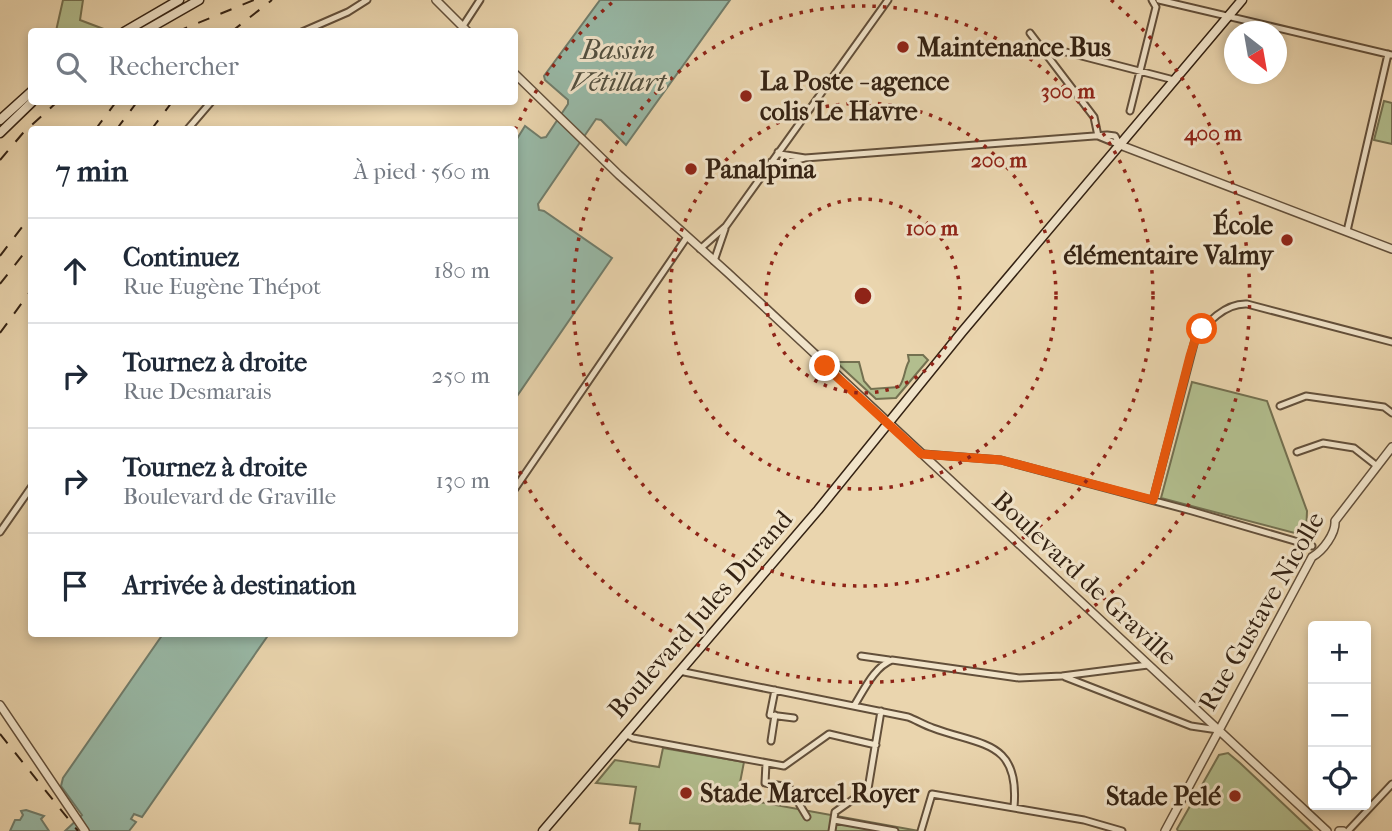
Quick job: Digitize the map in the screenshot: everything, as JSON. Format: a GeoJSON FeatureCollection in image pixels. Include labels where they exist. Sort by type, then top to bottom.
{"type":"FeatureCollection","features":[{"type":"Feature","properties":{"kind":"main road"},"geometry":{"type":"LineString","coordinates":[[131,28],[179,0]]}},
{"type":"Feature","properties":{"kind":"main road"},"geometry":{"type":"LineString","coordinates":[[150,28],[199,0]]}},
{"type":"Feature","properties":{"kind":"main road","name":"Boulevard Jules Durand"},"geometry":{"type":"LineString","coordinates":[[544,831],[818,509],[1174,80],[1232,17],[1239,1]]}},
{"type":"Feature","properties":{"kind":"main road"},"geometry":{"type":"LineString","coordinates":[[0,120],[28,95]]}},
{"type":"Feature","properties":{"kind":"main road"},"geometry":{"type":"LineString","coordinates":[[0,134],[29,105]]}},
{"type":"Feature","properties":{"kind":"street"},"geometry":{"type":"LineString","coordinates":[[311,28],[348,12],[367,0]]}},
{"type":"Feature","properties":{"kind":"street"},"geometry":{"type":"LineString","coordinates":[[436,0],[465,28]]}},
{"type":"Feature","properties":{"kind":"street"},"geometry":{"type":"LineString","coordinates":[[466,28],[480,0]]}},
{"type":"Feature","properties":{"kind":"street"},"geometry":{"type":"LineString","coordinates":[[700,249],[726,226],[888,0]]}},
{"type":"Feature","properties":{"kind":"street"},"geometry":{"type":"LineString","coordinates":[[1130,111],[1156,7],[1152,0]]}},
{"type":"Feature","properties":{"kind":"street"},"geometry":{"type":"LineString","coordinates":[[1159,0],[1390,55],[1347,232]]}},
{"type":"Feature","properties":{"kind":"street"},"geometry":{"type":"LineString","coordinates":[[1030,33],[1094,117],[1098,136]]}},
{"type":"Feature","properties":{"kind":"street"},"geometry":{"type":"LineString","coordinates":[[1043,51],[1066,52],[1174,80]]}},
{"type":"Feature","properties":{"kind":"street","name":"Boulevard de Graville"},"geometry":{"type":"LineString","coordinates":[[518,77],[599,156],[1327,831]]}},
{"type":"Feature","properties":{"kind":"street"},"geometry":{"type":"LineString","coordinates":[[190,126],[208,105]]}},
{"type":"Feature","properties":{"kind":"street"},"geometry":{"type":"LineString","coordinates":[[771,162],[785,163],[805,158],[1098,136],[1392,249]]}},
{"type":"Feature","properties":{"kind":"street"},"geometry":{"type":"LineString","coordinates":[[778,152],[780,155],[805,158]]}},
{"type":"Feature","properties":{"kind":"street"},"geometry":{"type":"LineString","coordinates":[[714,261],[726,226]]}},
{"type":"Feature","properties":{"kind":"street"},"geometry":{"type":"LineString","coordinates":[[518,484],[687,237]]}},
{"type":"Feature","properties":{"kind":"street"},"geometry":{"type":"LineString","coordinates":[[1153,500],[1195,340],[1211,319],[1241,303],[1392,342]]}},
{"type":"Feature","properties":{"kind":"street"},"geometry":{"type":"LineString","coordinates":[[1280,405],[1306,396],[1384,407],[1392,413]]}},
{"type":"Feature","properties":{"kind":"street"},"geometry":{"type":"LineString","coordinates":[[1297,452],[1323,443],[1354,448],[1377,466]]}},
{"type":"Feature","properties":{"kind":"street","name":"Rue Gustave Nicolle"},"geometry":{"type":"LineString","coordinates":[[1165,831],[1311,559],[1319,553],[1336,528],[1335,521],[1392,447]]}},
{"type":"Feature","properties":{"kind":"street"},"geometry":{"type":"LineString","coordinates":[[921,454],[1001,460],[1153,500],[1312,547]]}},
{"type":"Feature","properties":{"kind":"street"},"geometry":{"type":"LineString","coordinates":[[0,532],[28,492]]}},
{"type":"Feature","properties":{"kind":"street"},"geometry":{"type":"LineString","coordinates":[[861,656],[1019,678],[1062,676],[1148,665]]}},
{"type":"Feature","properties":{"kind":"street"},"geometry":{"type":"LineString","coordinates":[[854,706],[876,672],[892,660]]}},
{"type":"Feature","properties":{"kind":"street"},"geometry":{"type":"LineString","coordinates":[[679,671],[908,716],[933,728],[976,740],[995,750],[1009,764],[1013,773],[1014,807]]}},
{"type":"Feature","properties":{"kind":"street"},"geometry":{"type":"LineString","coordinates":[[1062,676],[1191,726],[1218,730]]}},
{"type":"Feature","properties":{"kind":"street"},"geometry":{"type":"LineString","coordinates":[[775,690],[771,715],[794,718]]}},
{"type":"Feature","properties":{"kind":"street"},"geometry":{"type":"LineString","coordinates":[[0,705],[85,831]]}},
{"type":"Feature","properties":{"kind":"street"},"geometry":{"type":"LineString","coordinates":[[832,831],[835,812],[868,789],[881,711]]}},
{"type":"Feature","properties":{"kind":"street"},"geometry":{"type":"LineString","coordinates":[[771,741],[775,715]]}},
{"type":"Feature","properties":{"kind":"street"},"geometry":{"type":"LineString","coordinates":[[625,734],[633,738],[784,766],[830,734],[876,745]]}},
{"type":"Feature","properties":{"kind":"street"},"geometry":{"type":"LineString","coordinates":[[765,762],[765,783],[789,787],[807,817]]}},
{"type":"Feature","properties":{"kind":"street"},"geometry":{"type":"LineString","coordinates":[[1349,831],[1392,784]]}},
{"type":"Feature","properties":{"kind":"street"},"geometry":{"type":"LineString","coordinates":[[921,831],[932,794],[1084,820],[1122,831]]}},
{"type":"Feature","properties":{"kind":"street"},"geometry":{"type":"LineString","coordinates":[[834,820],[895,831]]}},
{"type":"Feature","properties":{"kind":"shaded area"},"geometry":{"type":"Polygon","coordinates":[[[63,0],[83,0],[80,20],[101,28],[57,28],[63,0]]]}},
{"type":"Feature","properties":{"kind":"shaded area"},"geometry":{"type":"Polygon","coordinates":[[[1384,101],[1392,103],[1392,144],[1374,140],[1384,101]]]}},
{"type":"Feature","properties":{"kind":"shaded area"},"geometry":{"type":"Polygon","coordinates":[[[908,355],[923,355],[928,360],[896,398],[876,399],[836,362],[859,362],[864,381],[871,389],[899,387],[909,361],[908,355]]]}},
{"type":"Feature","properties":{"kind":"shaded area"},"geometry":{"type":"Polygon","coordinates":[[[1192,382],[1267,401],[1307,511],[1306,536],[1161,498],[1192,382]]]}},
{"type":"Feature","properties":{"kind":"shaded area","name":"Stade Marcel Royer"},"geometry":{"type":"Polygon","coordinates":[[[663,748],[744,762],[737,798],[919,831],[639,831],[640,824],[630,823],[636,787],[596,783],[615,760],[659,767],[663,748]]]}},
{"type":"Feature","properties":{"kind":"shaded area","name":"Stade Pelé"},"geometry":{"type":"Polygon","coordinates":[[[1228,753],[1312,831],[1178,831],[1219,755],[1228,753]]]}},
{"type":"Feature","properties":{"kind":"water","name":"Bassin Vétillart"},"geometry":{"type":"Polygon","coordinates":[[[600,0],[730,0],[626,145],[601,120],[596,119],[538,204],[539,210],[612,258],[518,395],[518,137],[525,126],[541,138],[546,137],[568,104],[568,100],[545,80],[544,76],[600,0]]]}},
{"type":"Feature","properties":{"kind":"water"},"geometry":{"type":"Polygon","coordinates":[[[161,637],[267,637],[142,817],[134,814],[131,819],[136,822],[129,831],[65,831],[82,815],[61,786],[63,778],[161,637]]]}},
{"type":"Feature","properties":{"kind":"water"},"geometry":{"type":"Polygon","coordinates":[[[21,811],[44,816],[41,819],[49,831],[10,831],[15,820],[20,820],[23,815],[21,811]]]}},
{"type":"Feature","properties":{"kind":"railway"},"geometry":{"type":"LineString","coordinates":[[186,28],[254,0]]}},
{"type":"Feature","properties":{"kind":"railway"},"geometry":{"type":"LineString","coordinates":[[236,28],[272,0]]}},
{"type":"Feature","properties":{"kind":"railway"},"geometry":{"type":"LineString","coordinates":[[31,126],[54,105]]}},
{"type":"Feature","properties":{"kind":"railway"},"geometry":{"type":"LineString","coordinates":[[98,126],[114,105]]}},
{"type":"Feature","properties":{"kind":"railway"},"geometry":{"type":"LineString","coordinates":[[119,126],[135,105]]}},
{"type":"Feature","properties":{"kind":"railway"},"geometry":{"type":"LineString","coordinates":[[154,126],[170,105]]}},
{"type":"Feature","properties":{"kind":"railway"},"geometry":{"type":"LineString","coordinates":[[0,160],[28,128]]}},
{"type":"Feature","properties":{"kind":"railway"},"geometry":{"type":"LineString","coordinates":[[0,256],[28,219]]}},
{"type":"Feature","properties":{"kind":"railway"},"geometry":{"type":"LineString","coordinates":[[0,284],[28,248]]}},
{"type":"Feature","properties":{"kind":"railway"},"geometry":{"type":"LineString","coordinates":[[0,333],[28,294]]}},
{"type":"Feature","properties":{"kind":"railway"},"geometry":{"type":"LineString","coordinates":[[0,734],[78,831]]}},
{"type":"Feature","properties":{"kind":"place","name":"Maintenance Bus"},"geometry":{"type":"Point","coordinates":[903,47]}},
{"type":"Feature","properties":{"kind":"place","name":"La Poste - agence colis Le Havre"},"geometry":{"type":"Point","coordinates":[746,96]}},
{"type":"Feature","properties":{"kind":"place","name":"Panalpina"},"geometry":{"type":"Point","coordinates":[691,169]}},
{"type":"Feature","properties":{"kind":"place","name":"École élémentaire Valmy"},"geometry":{"type":"Point","coordinates":[1287,240]}},
{"type":"Feature","properties":{"kind":"place","name":"Stade Marcel Royer"},"geometry":{"type":"Point","coordinates":[686,793]}},
{"type":"Feature","properties":{"kind":"place","name":"Stade Pelé"},"geometry":{"type":"Point","coordinates":[1235,796]}},
{"type":"Feature","properties":{"kind":"route"},"geometry":{"type":"LineString","coordinates":[[825,366],[921,454],[1001,460],[1153,500],[1190,356],[1202,329]]}}]}
